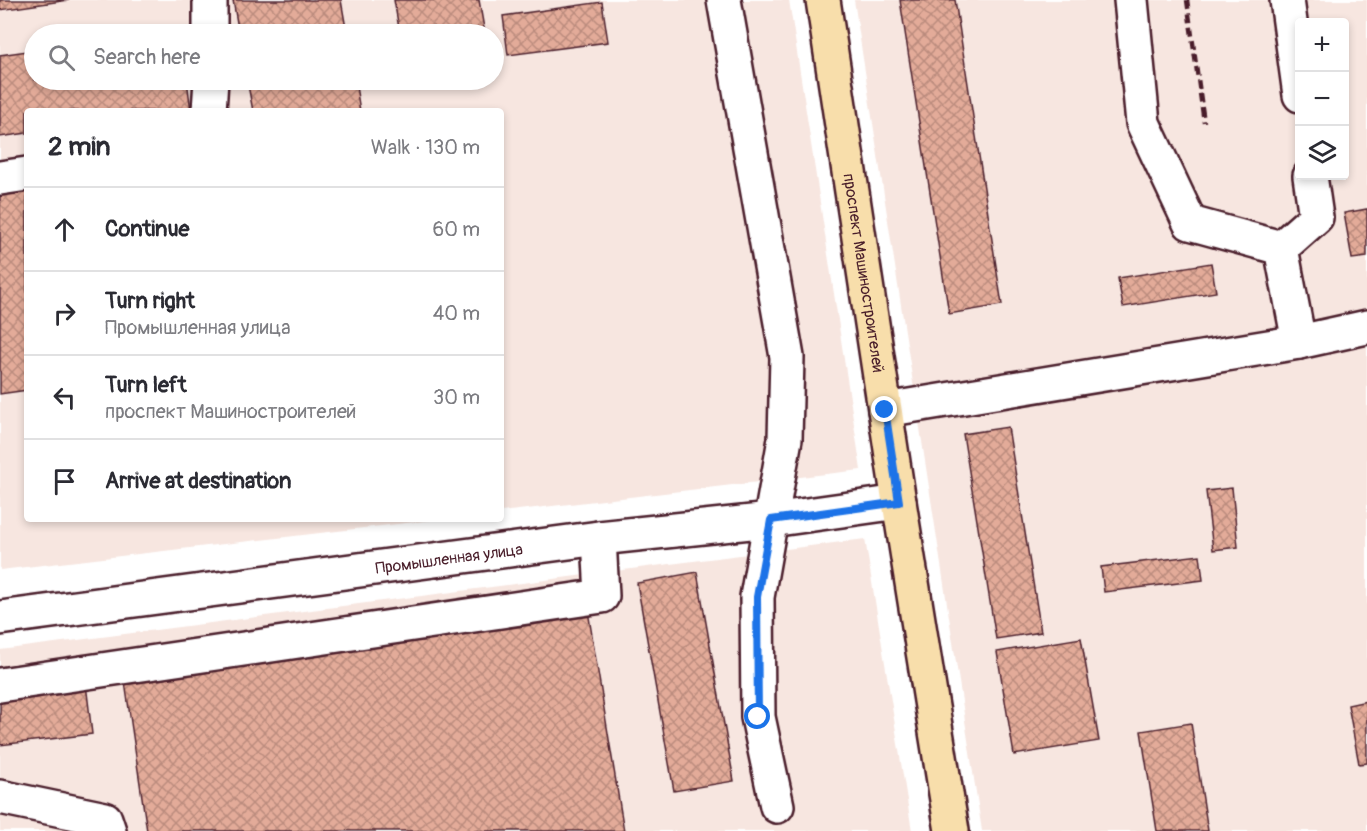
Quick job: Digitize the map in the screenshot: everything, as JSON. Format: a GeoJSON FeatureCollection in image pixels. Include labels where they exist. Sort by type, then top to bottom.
{"type":"FeatureCollection","features":[{"type":"Feature","properties":{"kind":"main road","name":"проспект Машиностроителей"},"geometry":{"type":"LineString","coordinates":[[823,0],[899,502],[952,831]]}},
{"type":"Feature","properties":{"kind":"street"},"geometry":{"type":"LineString","coordinates":[[210,0],[210,24]]}},
{"type":"Feature","properties":{"kind":"street"},"geometry":{"type":"LineString","coordinates":[[724,0],[787,357],[785,439],[757,597],[758,717],[777,806]]}},
{"type":"Feature","properties":{"kind":"street"},"geometry":{"type":"LineString","coordinates":[[1131,0],[1143,123],[1190,223],[1281,248]]}},
{"type":"Feature","properties":{"kind":"street"},"geometry":{"type":"LineString","coordinates":[[1287,0],[1296,72]]}},
{"type":"Feature","properties":{"kind":"street"},"geometry":{"type":"LineString","coordinates":[[209,108],[210,90]]}},
{"type":"Feature","properties":{"kind":"street"},"geometry":{"type":"LineString","coordinates":[[0,178],[24,174]]}},
{"type":"Feature","properties":{"kind":"street"},"geometry":{"type":"LineString","coordinates":[[1281,248],[1316,217],[1311,180]]}},
{"type":"Feature","properties":{"kind":"street"},"geometry":{"type":"LineString","coordinates":[[1281,248],[1299,342]]}},
{"type":"Feature","properties":{"kind":"street"},"geometry":{"type":"LineString","coordinates":[[885,410],[1299,342],[1367,327]]}},
{"type":"Feature","properties":{"kind":"street","name":"Промышленная улица"},"geometry":{"type":"LineString","coordinates":[[0,618],[598,538],[771,520],[899,502]]}},
{"type":"Feature","properties":{"kind":"street"},"geometry":{"type":"LineString","coordinates":[[0,685],[602,596],[598,538]]}},
{"type":"Feature","properties":{"kind":"street"},"geometry":{"type":"LineString","coordinates":[[0,797],[105,819],[109,831]]}},
{"type":"Feature","properties":{"kind":"shaded area"},"geometry":{"type":"Polygon","coordinates":[[[0,0],[789,0],[861,470],[504,512],[504,108],[24,108],[24,522],[415,522],[0,570],[0,0]]]}},
{"type":"Feature","properties":{"kind":"shaded area"},"geometry":{"type":"Polygon","coordinates":[[[854,0],[1367,0],[1367,831],[982,831],[854,0]]]}},
{"type":"Feature","properties":{"kind":"shaded area"},"geometry":{"type":"Polygon","coordinates":[[[865,539],[912,831],[0,831],[0,650],[865,539]]]}},
{"type":"Feature","properties":{"kind":"building"},"geometry":{"type":"Polygon","coordinates":[[[0,0],[69,0],[0,10],[0,0]]]}},
{"type":"Feature","properties":{"kind":"building"},"geometry":{"type":"Polygon","coordinates":[[[233,0],[341,0],[345,24],[237,24],[233,0]]]}},
{"type":"Feature","properties":{"kind":"building"},"geometry":{"type":"Polygon","coordinates":[[[394,0],[479,0],[483,24],[398,24],[394,0]]]}},
{"type":"Feature","properties":{"kind":"building"},"geometry":{"type":"Polygon","coordinates":[[[900,0],[955,0],[1002,305],[949,314],[900,0]]]}},
{"type":"Feature","properties":{"kind":"building"},"geometry":{"type":"Polygon","coordinates":[[[602,2],[608,42],[508,55],[503,16],[602,2]]]}},
{"type":"Feature","properties":{"kind":"building"},"geometry":{"type":"Polygon","coordinates":[[[24,51],[24,90],[188,90],[191,108],[24,108],[24,133],[0,137],[0,55],[24,51]]]}},
{"type":"Feature","properties":{"kind":"building"},"geometry":{"type":"Polygon","coordinates":[[[249,90],[357,90],[360,108],[252,108],[249,90]]]}},
{"type":"Feature","properties":{"kind":"building"},"geometry":{"type":"Polygon","coordinates":[[[24,182],[24,390],[0,394],[0,186],[24,182]]]}},
{"type":"Feature","properties":{"kind":"building"},"geometry":{"type":"Polygon","coordinates":[[[1367,209],[1367,257],[1352,259],[1344,213],[1367,209]]]}},
{"type":"Feature","properties":{"kind":"building"},"geometry":{"type":"Polygon","coordinates":[[[1211,263],[1216,292],[1123,307],[1118,278],[1211,263]]]}},
{"type":"Feature","properties":{"kind":"building"},"geometry":{"type":"Polygon","coordinates":[[[1008,427],[1041,632],[996,639],[963,434],[1008,427]]]}},
{"type":"Feature","properties":{"kind":"building"},"geometry":{"type":"Polygon","coordinates":[[[1232,488],[1238,547],[1213,550],[1206,491],[1232,488]]]}},
{"type":"Feature","properties":{"kind":"building"},"geometry":{"type":"Polygon","coordinates":[[[1200,555],[1203,580],[1104,592],[1101,567],[1200,555]]]}},
{"type":"Feature","properties":{"kind":"building"},"geometry":{"type":"Polygon","coordinates":[[[697,572],[734,781],[674,791],[637,583],[697,572]]]}},
{"type":"Feature","properties":{"kind":"building"},"geometry":{"type":"Polygon","coordinates":[[[588,611],[624,831],[147,831],[125,682],[588,611]]]}},
{"type":"Feature","properties":{"kind":"building"},"geometry":{"type":"Polygon","coordinates":[[[1081,638],[1099,741],[1014,755],[997,652],[1081,638]]]}},
{"type":"Feature","properties":{"kind":"building"},"geometry":{"type":"Polygon","coordinates":[[[86,684],[92,734],[0,745],[0,695],[86,684]]]}},
{"type":"Feature","properties":{"kind":"building"},"geometry":{"type":"Polygon","coordinates":[[[1367,701],[1367,763],[1359,764],[1348,705],[1367,701]]]}},
{"type":"Feature","properties":{"kind":"building"},"geometry":{"type":"Polygon","coordinates":[[[1191,723],[1208,831],[1157,831],[1141,731],[1191,723]]]}},
{"type":"Feature","properties":{"kind":"railway"},"geometry":{"type":"LineString","coordinates":[[1187,0],[1204,122]]}},
{"type":"Feature","properties":{"kind":"route"},"geometry":{"type":"LineString","coordinates":[[758,717],[757,597],[771,520],[899,502],[885,410]]}}]}
